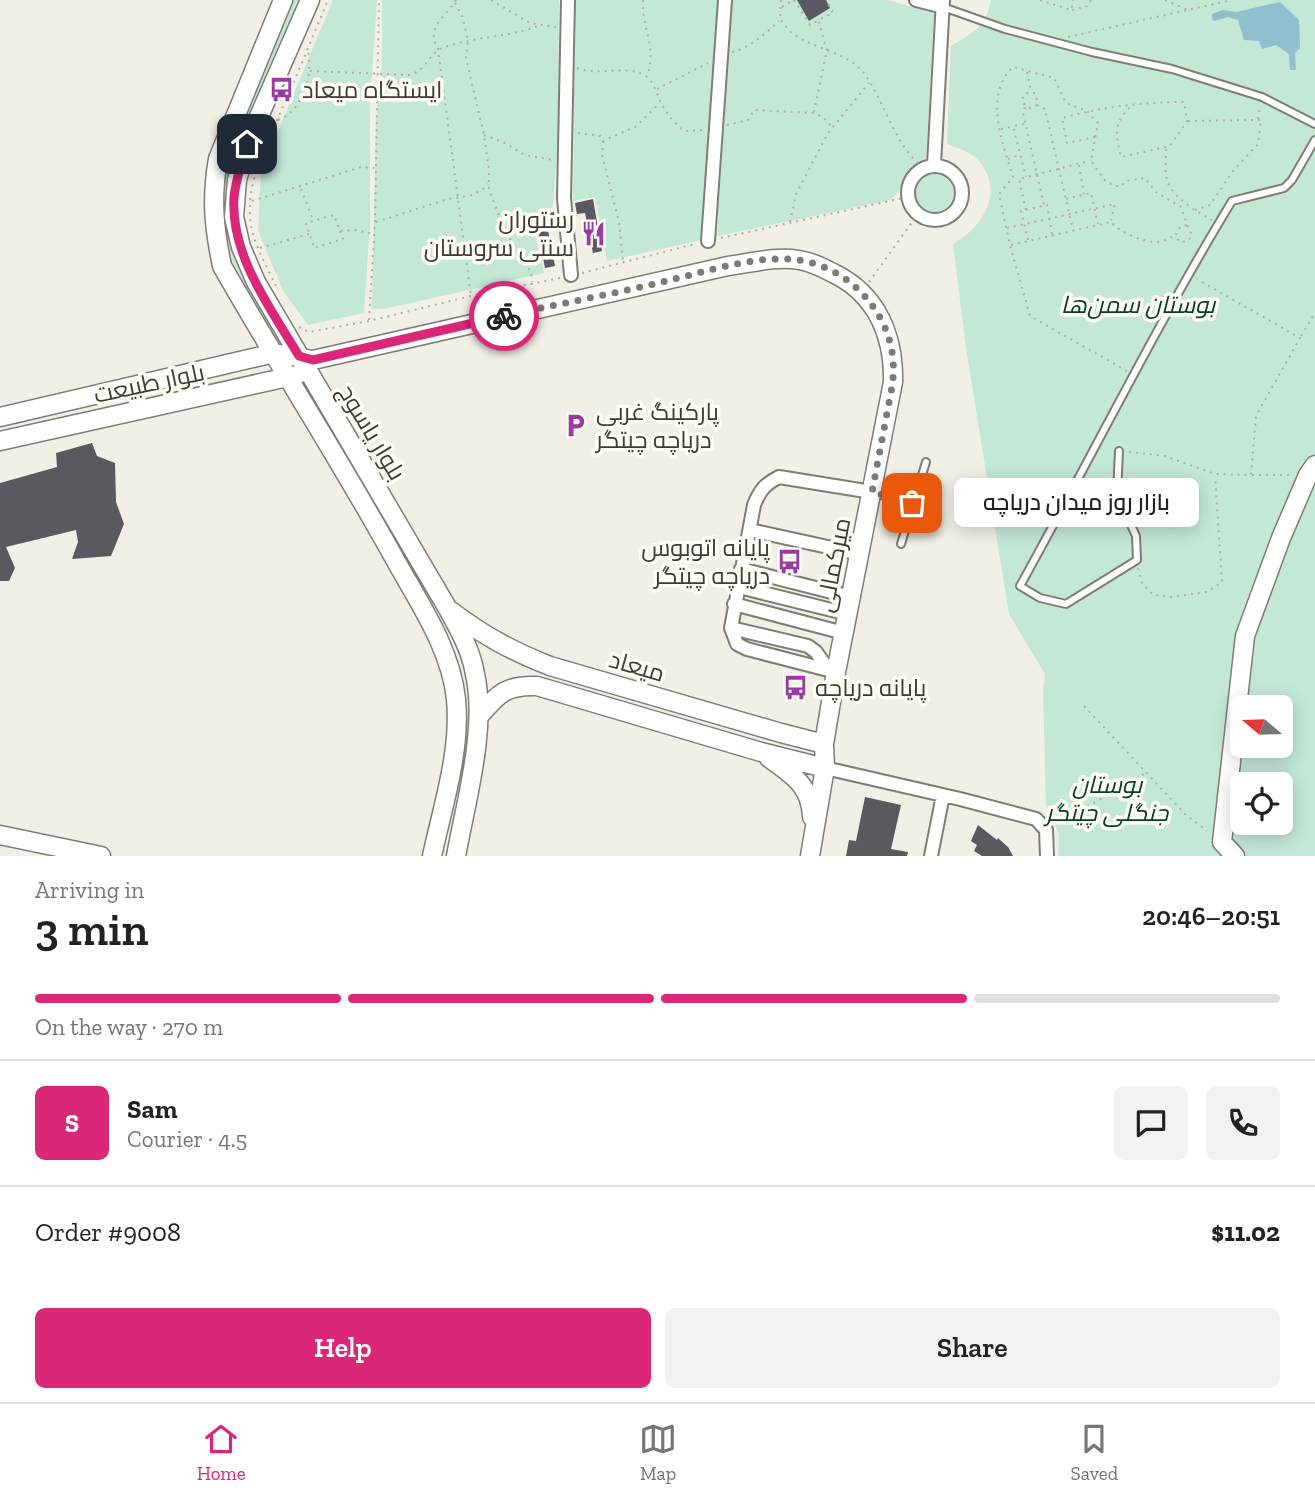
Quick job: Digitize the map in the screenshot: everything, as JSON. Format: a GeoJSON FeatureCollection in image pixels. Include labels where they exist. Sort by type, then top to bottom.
{"type":"FeatureCollection","features":[{"type":"Feature","properties":{"kind":"street","name":"بلوار یاسوج"},"geometry":{"type":"LineString","coordinates":[[283,0],[218,159],[213,187],[214,224],[222,265],[378,529],[436,634],[453,677],[457,728],[453,761],[432,856]]}},
{"type":"Feature","properties":{"kind":"street","name":"بلوار یاسوج"},"geometry":{"type":"LineString","coordinates":[[310,0],[247,144],[234,197],[234,217],[248,265],[465,642],[475,671],[480,715],[456,856]]}},
{"type":"Feature","properties":{"kind":"street"},"geometry":{"type":"LineString","coordinates":[[568,0],[564,198],[571,275]]}},
{"type":"Feature","properties":{"kind":"street"},"geometry":{"type":"LineString","coordinates":[[708,241],[725,0]]}},
{"type":"Feature","properties":{"kind":"street"},"geometry":{"type":"LineString","coordinates":[[916,0],[944,2],[929,166]]}},
{"type":"Feature","properties":{"kind":"street"},"geometry":{"type":"LineString","coordinates":[[929,166],[951,170],[961,183],[958,209],[943,219],[935,220],[918,214],[908,197],[911,179],[929,166]]}},
{"type":"Feature","properties":{"kind":"street"},"geometry":{"type":"LineString","coordinates":[[306,363],[728,266],[773,260],[797,260],[816,264],[862,291]]}},
{"type":"Feature","properties":{"kind":"street","name":"میرکمالی"},"geometry":{"type":"LineString","coordinates":[[812,848],[825,768],[824,744],[832,671],[844,633],[892,383],[893,360],[889,339],[880,315],[862,291]]}},
{"type":"Feature","properties":{"kind":"street","name":"بلوار طبیعت"},"geometry":{"type":"LineString","coordinates":[[0,417],[274,353],[306,363]]}},
{"type":"Feature","properties":{"kind":"street","name":"بلوار طبیعت"},"geometry":{"type":"LineString","coordinates":[[0,441],[289,377],[306,363]]}},
{"type":"Feature","properties":{"kind":"street"},"geometry":{"type":"LineString","coordinates":[[1235,856],[1222,842],[1245,635],[1281,538],[1312,470]]}},
{"type":"Feature","properties":{"kind":"street"},"geometry":{"type":"LineString","coordinates":[[832,671],[737,644],[731,628],[754,505],[760,489],[779,477],[872,492]]}},
{"type":"Feature","properties":{"kind":"street"},"geometry":{"type":"LineString","coordinates":[[750,530],[860,554]]}},
{"type":"Feature","properties":{"kind":"street"},"geometry":{"type":"LineString","coordinates":[[741,569],[849,606]]}},
{"type":"Feature","properties":{"kind":"street"},"geometry":{"type":"LineString","coordinates":[[739,587],[849,606]]}},
{"type":"Feature","properties":{"kind":"street"},"geometry":{"type":"LineString","coordinates":[[734,604],[844,633]]}},
{"type":"Feature","properties":{"kind":"street","name":"میعاد"},"geometry":{"type":"LineString","coordinates":[[448,609],[491,639],[550,666],[824,744]]}},
{"type":"Feature","properties":{"kind":"street","name":"میعاد"},"geometry":{"type":"LineString","coordinates":[[480,715],[497,695],[509,688],[537,686],[761,752],[825,768]]}},
{"type":"Feature","properties":{"kind":"street"},"geometry":{"type":"LineString","coordinates":[[761,752],[775,752],[781,748],[781,733]]}},
{"type":"Feature","properties":{"kind":"street"},"geometry":{"type":"LineString","coordinates":[[761,752],[789,772],[807,791],[812,803],[812,848]]}},
{"type":"Feature","properties":{"kind":"street"},"geometry":{"type":"LineString","coordinates":[[825,768],[1036,819],[1046,830],[1047,856]]}},
{"type":"Feature","properties":{"kind":"street"},"geometry":{"type":"LineString","coordinates":[[931,856],[943,795]]}},
{"type":"Feature","properties":{"kind":"street"},"geometry":{"type":"LineString","coordinates":[[0,835],[60,852],[100,856]]}},
{"type":"Feature","properties":{"kind":"lane"},"geometry":{"type":"LineString","coordinates":[[944,2],[978,21],[1049,41],[1172,69],[1262,97],[1315,124]]}},
{"type":"Feature","properties":{"kind":"lane"},"geometry":{"type":"LineString","coordinates":[[1119,452],[1117,494],[1136,536],[1137,560],[1066,604],[1040,598],[1020,586],[1133,375],[1232,201],[1284,188],[1292,180],[1315,140]]}},
{"type":"Feature","properties":{"kind":"lane"},"geometry":{"type":"LineString","coordinates":[[901,544],[926,463]]}},
{"type":"Feature","properties":{"kind":"lane"},"geometry":{"type":"LineString","coordinates":[[872,492],[912,503]]}},
{"type":"Feature","properties":{"kind":"path"},"geometry":{"type":"LineString","coordinates":[[275,285],[258,248],[250,217],[252,186],[262,149],[328,0]]}},
{"type":"Feature","properties":{"kind":"path"},"geometry":{"type":"LineString","coordinates":[[369,321],[375,222],[375,101],[379,0]]}},
{"type":"Feature","properties":{"kind":"path"},"geometry":{"type":"LineString","coordinates":[[491,0],[538,26]]}},
{"type":"Feature","properties":{"kind":"path"},"geometry":{"type":"LineString","coordinates":[[643,0],[642,11],[652,56],[646,77]]}},
{"type":"Feature","properties":{"kind":"path"},"geometry":{"type":"LineString","coordinates":[[781,0],[780,19],[792,32],[847,59],[861,70],[902,144],[913,159],[929,166]]}},
{"type":"Feature","properties":{"kind":"path"},"geometry":{"type":"LineString","coordinates":[[780,8],[794,0],[810,25],[833,13],[826,0]]}},
{"type":"Feature","properties":{"kind":"path"},"geometry":{"type":"LineString","coordinates":[[1040,0],[1071,9],[1087,6],[1091,0]]}},
{"type":"Feature","properties":{"kind":"path"},"geometry":{"type":"LineString","coordinates":[[1071,9],[1073,0]]}},
{"type":"Feature","properties":{"kind":"path"},"geometry":{"type":"LineString","coordinates":[[1165,0],[1189,11]]}},
{"type":"Feature","properties":{"kind":"path"},"geometry":{"type":"LineString","coordinates":[[1049,41],[1232,0]]}},
{"type":"Feature","properties":{"kind":"path"},"geometry":{"type":"LineString","coordinates":[[471,296],[438,49],[433,40],[433,31],[455,1],[468,40],[466,58],[484,135],[489,190],[501,223],[531,272],[532,283]]}},
{"type":"Feature","properties":{"kind":"path"},"geometry":{"type":"LineString","coordinates":[[814,113],[827,50],[818,20]]}},
{"type":"Feature","properties":{"kind":"path"},"geometry":{"type":"LineString","coordinates":[[310,71],[378,75],[416,73],[429,62],[438,49],[468,40],[517,34],[538,26],[568,27]]}},
{"type":"Feature","properties":{"kind":"path"},"geometry":{"type":"LineString","coordinates":[[277,120],[288,115],[299,101],[310,71],[308,48]]}},
{"type":"Feature","properties":{"kind":"path"},"geometry":{"type":"LineString","coordinates":[[567,63],[594,73],[627,69],[646,77],[656,89],[672,121],[684,131],[700,131],[748,120],[754,110],[814,113],[824,118],[832,127]]}},
{"type":"Feature","properties":{"kind":"path"},"geometry":{"type":"LineString","coordinates":[[1133,375],[1030,316],[999,194],[1013,177],[999,129],[995,103],[1008,72],[1013,67],[1054,78],[1066,103],[1087,111],[1098,123],[1091,161],[1106,182],[1120,187],[1126,181],[1145,178],[1156,192],[1181,207],[1192,235],[1188,241],[1180,242],[1175,236]]}},
{"type":"Feature","properties":{"kind":"path"},"geometry":{"type":"LineString","coordinates":[[1027,70],[1032,92],[1037,97],[1037,105]]}},
{"type":"Feature","properties":{"kind":"path"},"geometry":{"type":"LineString","coordinates":[[789,224],[796,194],[832,127],[869,82]]}},
{"type":"Feature","properties":{"kind":"path"},"geometry":{"type":"LineString","coordinates":[[1032,92],[1025,94],[1022,99],[1025,106],[1023,113],[1052,235]]}},
{"type":"Feature","properties":{"kind":"path"},"geometry":{"type":"LineString","coordinates":[[1257,120],[1262,97]]}},
{"type":"Feature","properties":{"kind":"path"},"geometry":{"type":"LineString","coordinates":[[603,141],[635,127],[661,102]]}},
{"type":"Feature","properties":{"kind":"path"},"geometry":{"type":"LineString","coordinates":[[1097,137],[1067,142],[1062,118],[1133,104],[1184,102],[1186,121],[1170,146],[1121,157],[1115,134],[1119,117],[1133,104]]}},
{"type":"Feature","properties":{"kind":"path"},"geometry":{"type":"LineString","coordinates":[[1025,106],[1030,108],[1037,105],[1045,109],[1073,230]]}},
{"type":"Feature","properties":{"kind":"path"},"geometry":{"type":"LineString","coordinates":[[1186,121],[1261,120],[1258,144],[1233,171],[1210,205],[1195,210]]}},
{"type":"Feature","properties":{"kind":"path"},"geometry":{"type":"LineString","coordinates":[[999,129],[1025,123]]}},
{"type":"Feature","properties":{"kind":"path"},"geometry":{"type":"LineString","coordinates":[[1013,127],[1026,177]]}},
{"type":"Feature","properties":{"kind":"path"},"geometry":{"type":"LineString","coordinates":[[565,133],[601,136],[602,155],[619,222],[623,262]]}},
{"type":"Feature","properties":{"kind":"path"},"geometry":{"type":"LineString","coordinates":[[484,135],[525,155],[565,160]]}},
{"type":"Feature","properties":{"kind":"path"},"geometry":{"type":"LineString","coordinates":[[1166,148],[1167,183],[1195,210],[1219,224]]}},
{"type":"Feature","properties":{"kind":"path"},"geometry":{"type":"LineString","coordinates":[[1008,159],[1020,155]]}},
{"type":"Feature","properties":{"kind":"path"},"geometry":{"type":"LineString","coordinates":[[1027,210],[1019,179],[1091,161]]}},
{"type":"Feature","properties":{"kind":"path"},"geometry":{"type":"LineString","coordinates":[[1079,164],[1084,194]]}},
{"type":"Feature","properties":{"kind":"path"},"geometry":{"type":"LineString","coordinates":[[251,201],[361,167],[374,169]]}},
{"type":"Feature","properties":{"kind":"path"},"geometry":{"type":"LineString","coordinates":[[375,222],[473,195],[489,182]]}},
{"type":"Feature","properties":{"kind":"path"},"geometry":{"type":"LineString","coordinates":[[300,187],[313,221]]}},
{"type":"Feature","properties":{"kind":"path"},"geometry":{"type":"LineString","coordinates":[[1066,199],[1091,193],[1098,225]]}},
{"type":"Feature","properties":{"kind":"path"},"geometry":{"type":"LineString","coordinates":[[299,327],[309,332],[369,321],[908,197]]}},
{"type":"Feature","properties":{"kind":"path"},"geometry":{"type":"LineString","coordinates":[[1006,228],[1115,204],[1111,222],[1116,229],[1150,242],[1160,242],[1175,236],[1180,227],[1187,225]]}},
{"type":"Feature","properties":{"kind":"path"},"geometry":{"type":"LineString","coordinates":[[1028,241],[1021,211],[1044,205]]}},
{"type":"Feature","properties":{"kind":"path"},"geometry":{"type":"LineString","coordinates":[[862,291],[918,214]]}},
{"type":"Feature","properties":{"kind":"path"},"geometry":{"type":"LineString","coordinates":[[334,215],[340,230],[342,239],[314,248],[306,223],[334,215]]}},
{"type":"Feature","properties":{"kind":"path"},"geometry":{"type":"LineString","coordinates":[[1010,245],[1111,222]]}},
{"type":"Feature","properties":{"kind":"path"},"geometry":{"type":"LineString","coordinates":[[340,230],[356,230],[374,235]]}},
{"type":"Feature","properties":{"kind":"path"},"geometry":{"type":"LineString","coordinates":[[258,248],[310,233]]}},
{"type":"Feature","properties":{"kind":"path"},"geometry":{"type":"LineString","coordinates":[[1190,275],[1300,338]]}},
{"type":"Feature","properties":{"kind":"path"},"geometry":{"type":"LineString","coordinates":[[1251,475],[1255,416],[1315,313]]}},
{"type":"Feature","properties":{"kind":"path"},"geometry":{"type":"LineString","coordinates":[[1119,452],[1165,456],[1215,474],[1251,475],[1312,470]]}},
{"type":"Feature","properties":{"kind":"path"},"geometry":{"type":"LineString","coordinates":[[1137,560],[1142,583],[1153,595],[1172,597],[1207,593],[1222,582],[1215,474]]}},
{"type":"Feature","properties":{"kind":"path"},"geometry":{"type":"LineString","coordinates":[[1084,706],[1185,814],[1222,842]]}},
{"type":"Feature","properties":{"kind":"path"},"geometry":{"type":"LineString","coordinates":[[1046,830],[1147,772]]}},
{"type":"Feature","properties":{"kind":"green space"},"geometry":{"type":"Polygon","coordinates":[[[291,0],[300,0],[239,147],[227,208],[228,228],[236,261],[278,340],[274,343],[226,256],[220,234],[223,171],[291,0]]]}},
{"type":"Feature","properties":{"kind":"green space"},"geometry":{"type":"Polygon","coordinates":[[[333,0],[377,0],[370,104],[370,223],[364,313],[308,325],[283,291],[258,230],[261,172],[333,0]]]}},
{"type":"Feature","properties":{"kind":"green space"},"geometry":{"type":"Polygon","coordinates":[[[382,0],[559,0],[558,134],[553,207],[531,215],[544,273],[384,309],[372,309],[376,121],[382,65],[382,0]]]}},
{"type":"Feature","properties":{"kind":"green space"},"geometry":{"type":"Polygon","coordinates":[[[576,0],[719,0],[702,240],[607,261],[595,197],[573,201],[576,0]]]}},
{"type":"Feature","properties":{"kind":"green space"},"geometry":{"type":"Polygon","coordinates":[[[730,0],[888,0],[934,14],[926,160],[913,170],[890,200],[717,236],[730,0]]]}},
{"type":"Feature","properties":{"kind":"green space","name":"بوستان سمن‌ها"},"geometry":{"type":"Polygon","coordinates":[[[991,0],[1315,0],[1315,856],[1058,856],[1059,834],[1046,805],[1043,691],[1045,674],[1009,614],[966,348],[953,244],[964,237],[982,218],[988,207],[990,183],[986,171],[977,159],[947,144],[951,46],[977,28],[986,16],[991,0]]]}},
{"type":"Feature","properties":{"kind":"green space"},"geometry":{"type":"Polygon","coordinates":[[[936,173],[948,177],[954,193],[945,209],[929,212],[917,200],[916,189],[921,180],[936,173]]]}},
{"type":"Feature","properties":{"kind":"water"},"geometry":{"type":"Polygon","coordinates":[[[1280,2],[1299,20],[1300,48],[1295,53],[1296,70],[1290,70],[1289,54],[1276,45],[1262,49],[1259,41],[1244,40],[1238,20],[1228,17],[1214,21],[1212,19],[1212,14],[1223,10],[1236,12],[1280,2]]]}},
{"type":"Feature","properties":{"kind":"building"},"geometry":{"type":"Polygon","coordinates":[[[797,0],[826,0],[830,8],[809,21],[797,0]]]}},
{"type":"Feature","properties":{"kind":"building","name":"رستوران سنتی سروستان"},"geometry":{"type":"Polygon","coordinates":[[[593,199],[602,251],[593,253],[585,213],[577,214],[575,203],[593,199]]]}},
{"type":"Feature","properties":{"kind":"building"},"geometry":{"type":"Polygon","coordinates":[[[554,212],[556,224],[547,225],[555,266],[545,268],[535,216],[554,212]]]}},
{"type":"Feature","properties":{"kind":"building"},"geometry":{"type":"Polygon","coordinates":[[[92,443],[97,456],[115,463],[116,502],[124,524],[111,556],[72,559],[78,542],[76,530],[6,547],[15,568],[9,581],[0,581],[0,483],[57,467],[56,453],[92,443]]]}},
{"type":"Feature","properties":{"kind":"building"},"geometry":{"type":"Polygon","coordinates":[[[865,797],[901,805],[891,849],[908,852],[907,856],[846,856],[849,840],[856,841],[865,797]]]}},
{"type":"Feature","properties":{"kind":"building"},"geometry":{"type":"Polygon","coordinates":[[[978,825],[997,840],[998,838],[1013,856],[982,856],[974,851],[977,845],[971,841],[978,825]]]}},
{"type":"Feature","properties":{"kind":"way so far"},"geometry":{"type":"LineString","coordinates":[[504,316],[728,266],[773,260],[797,260],[816,264],[862,291],[880,315],[893,360],[892,383],[872,492],[912,503]]}},
{"type":"Feature","properties":{"kind":"place","name":"ایستگاه میعاد"},"geometry":{"type":"Point","coordinates":[282,89]}},
{"type":"Feature","properties":{"kind":"place","name":"رستوران سنتی سروستان"},"geometry":{"type":"Point","coordinates":[594,233]}},
{"type":"Feature","properties":{"kind":"place","name":"پارکینگ غربی دریاچه چیتگر"},"geometry":{"type":"Point","coordinates":[576,425]}},
{"type":"Feature","properties":{"kind":"place","name":"بازار روز میدان دریاچه"},"geometry":{"type":"Point","coordinates":[912,503]}},
{"type":"Feature","properties":{"kind":"place","name":"پایانه اتوبوس دریاچه چیتگر"},"geometry":{"type":"Point","coordinates":[790,561]}},
{"type":"Feature","properties":{"kind":"place","name":"پایانه دریاچه"},"geometry":{"type":"Point","coordinates":[795,687]}},
{"type":"Feature","properties":{"kind":"route"},"geometry":{"type":"LineString","coordinates":[[247,144],[234,197],[234,217],[241,247],[256,282],[299,356],[313,360],[504,316]]}},
{"type":"Feature","properties":{"kind":"park label","name":"بوستان جنگلی چیتگر"},"geometry":{"type":"Point","coordinates":[1107,798]}}]}
